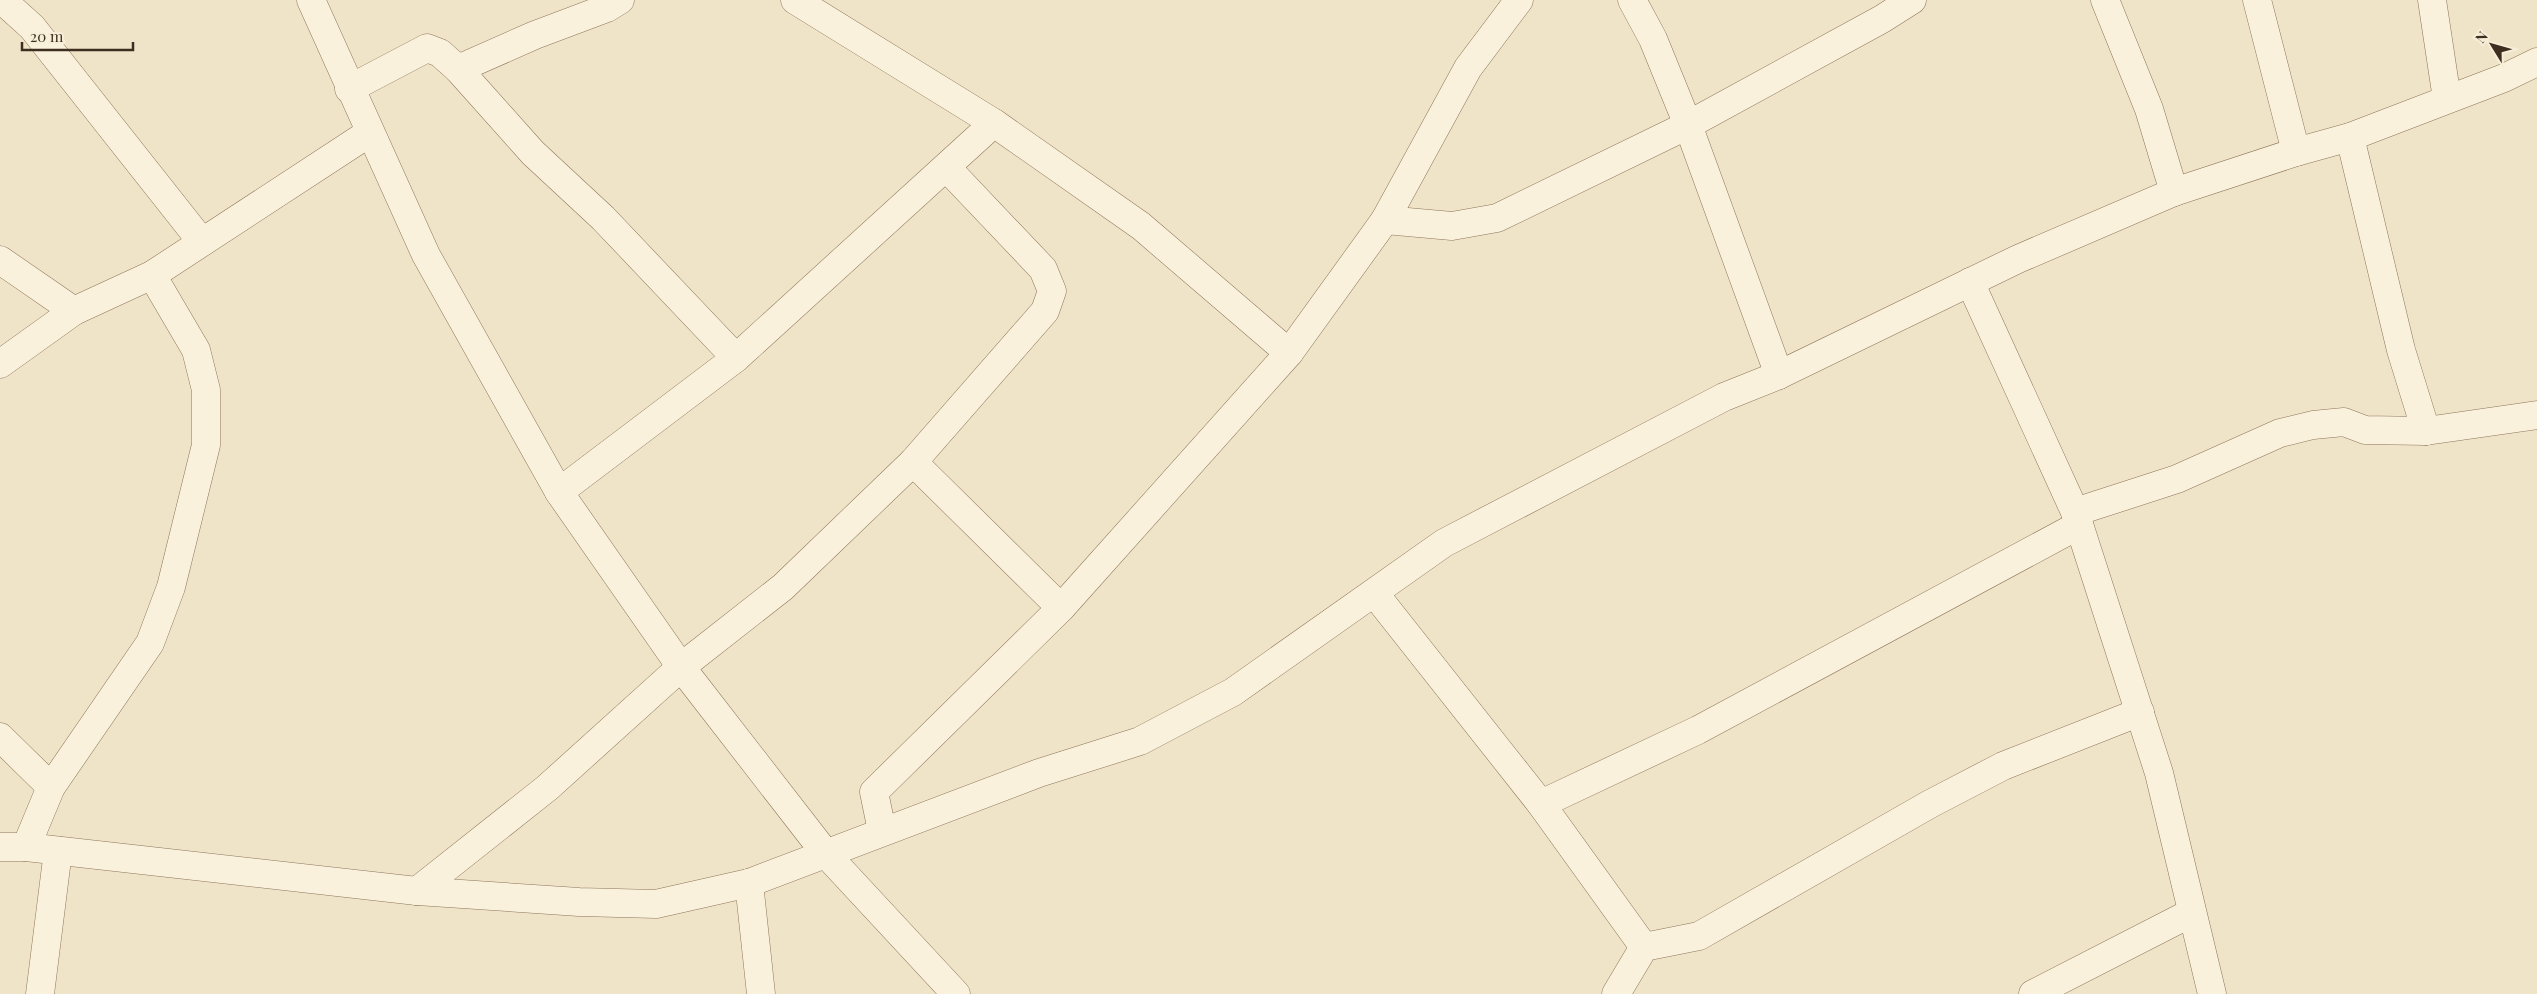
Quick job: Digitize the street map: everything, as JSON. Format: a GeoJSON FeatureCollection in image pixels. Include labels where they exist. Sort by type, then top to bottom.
{"type":"FeatureCollection","features":[{"type":"Feature","properties":{"kind":"street"},"geometry":{"type":"LineString","coordinates":[[2,0],[32,26],[202,242]]}},
{"type":"Feature","properties":{"kind":"street"},"geometry":{"type":"LineString","coordinates":[[311,0],[349,89],[426,256],[559,492],[681,667],[826,854],[956,994]]}},
{"type":"Feature","properties":{"kind":"street"},"geometry":{"type":"LineString","coordinates":[[458,69],[535,35],[607,8],[620,0]]}},
{"type":"Feature","properties":{"kind":"street"},"geometry":{"type":"LineString","coordinates":[[795,0],[994,123],[1141,226],[1289,353]]}},
{"type":"Feature","properties":{"kind":"street"},"geometry":{"type":"LineString","coordinates":[[882,831],[874,792],[1061,608],[1289,353],[1384,220],[1468,68],[1519,0]]}},
{"type":"Feature","properties":{"kind":"street"},"geometry":{"type":"LineString","coordinates":[[1632,0],[1654,39],[1688,125],[1779,375]]}},
{"type":"Feature","properties":{"kind":"street"},"geometry":{"type":"LineString","coordinates":[[1384,220],[1452,226],[1497,218],[1688,125],[1882,19],[1912,0]]}},
{"type":"Feature","properties":{"kind":"street"},"geometry":{"type":"LineString","coordinates":[[2106,0],[2149,109],[2174,192]]}},
{"type":"Feature","properties":{"kind":"street"},"geometry":{"type":"LineString","coordinates":[[2257,0],[2296,152]]}},
{"type":"Feature","properties":{"kind":"street"},"geometry":{"type":"LineString","coordinates":[[2432,0],[2447,99]]}},
{"type":"Feature","properties":{"kind":"street"},"geometry":{"type":"LineString","coordinates":[[349,89],[427,48],[440,52],[458,69],[533,153],[602,218],[736,358]]}},
{"type":"Feature","properties":{"kind":"street"},"geometry":{"type":"LineString","coordinates":[[152,274],[196,350],[206,390],[206,445],[171,587],[150,643],[51,786],[13,847],[417,891],[579,902],[656,904],[749,883],[1039,773],[1140,741],[1233,692],[1376,594],[1452,539],[1724,397],[1779,375],[1970,282],[2174,192],[2296,152],[2350,138],[2504,78],[2537,62]]}},
{"type":"Feature","properties":{"kind":"street"},"geometry":{"type":"LineString","coordinates":[[559,492],[736,358],[947,168],[994,123]]}},
{"type":"Feature","properties":{"kind":"street"},"geometry":{"type":"LineString","coordinates":[[0,364],[74,311],[152,274],[369,133]]}},
{"type":"Feature","properties":{"kind":"street"},"geometry":{"type":"LineString","coordinates":[[2350,138],[2401,350],[2426,431]]}},
{"type":"Feature","properties":{"kind":"street"},"geometry":{"type":"LineString","coordinates":[[417,891],[547,788],[681,667],[783,587],[913,462],[1045,311],[1052,291],[1043,269],[947,168]]}},
{"type":"Feature","properties":{"kind":"street"},"geometry":{"type":"LineString","coordinates":[[0,260],[74,311]]}},
{"type":"Feature","properties":{"kind":"street"},"geometry":{"type":"LineString","coordinates":[[1970,282],[2077,519],[2159,773],[2212,994]]}},
{"type":"Feature","properties":{"kind":"street"},"geometry":{"type":"LineString","coordinates":[[1540,804],[1698,730],[2077,519],[2177,479],[2280,432],[2313,425],[2344,422],[2365,430],[2426,431],[2537,415]]}},
{"type":"Feature","properties":{"kind":"street"},"geometry":{"type":"LineString","coordinates":[[913,462],[1061,608]]}},
{"type":"Feature","properties":{"kind":"street"},"geometry":{"type":"LineString","coordinates":[[1376,594],[1540,804],[1644,948]]}},
{"type":"Feature","properties":{"kind":"street"},"geometry":{"type":"LineString","coordinates":[[1616,994],[1644,948],[1699,936],[1930,804],[1994,770],[2140,712]]}},
{"type":"Feature","properties":{"kind":"street"},"geometry":{"type":"LineString","coordinates":[[0,737],[51,786]]}},
{"type":"Feature","properties":{"kind":"street"},"geometry":{"type":"LineString","coordinates":[[40,994],[58,851]]}},
{"type":"Feature","properties":{"kind":"street"},"geometry":{"type":"LineString","coordinates":[[749,883],[761,994]]}},
{"type":"Feature","properties":{"kind":"street"},"geometry":{"type":"LineString","coordinates":[[2034,994],[2192,913]]}}]}
